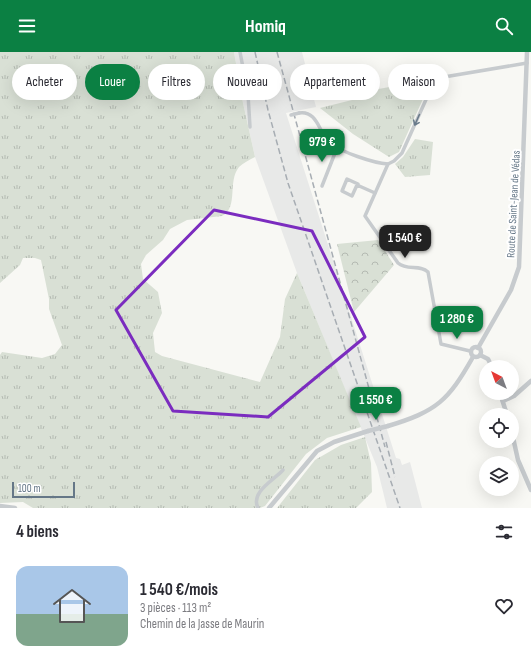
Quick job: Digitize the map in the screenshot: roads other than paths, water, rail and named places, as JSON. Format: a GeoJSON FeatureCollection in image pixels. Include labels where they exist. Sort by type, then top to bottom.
{"type":"FeatureCollection","features":[{"type":"Feature","properties":{"kind":"street"},"geometry":{"type":"LineString","coordinates":[[240,52],[248,94],[250,127]]}},
{"type":"Feature","properties":{"kind":"street","name":"Route de Saint-Jean de Védas"},"geometry":{"type":"LineString","coordinates":[[478,348],[511,290],[519,267],[528,61],[527,52]]}},
{"type":"Feature","properties":{"kind":"street"},"geometry":{"type":"LineString","coordinates":[[291,115],[299,113],[306,114],[316,120],[326,139],[337,148],[376,162],[388,164],[394,161],[402,153],[433,84],[438,78],[528,61]]}},
{"type":"Feature","properties":{"kind":"street"},"geometry":{"type":"LineString","coordinates":[[322,186],[337,148]]}},
{"type":"Feature","properties":{"kind":"street"},"geometry":{"type":"LineString","coordinates":[[388,164],[366,212],[366,218],[398,263],[404,267],[421,268],[428,272],[441,344],[470,351],[473,357]]}},
{"type":"Feature","properties":{"kind":"street"},"geometry":{"type":"LineString","coordinates":[[357,186],[352,196],[342,191],[347,179],[358,184],[357,186],[375,193]]}},
{"type":"Feature","properties":{"kind":"street"},"geometry":{"type":"LineString","coordinates":[[470,351],[473,347],[478,348],[481,350],[480,355]]}},
{"type":"Feature","properties":{"kind":"street"},"geometry":{"type":"LineString","coordinates":[[269,508],[308,459],[317,451],[334,442],[413,418],[439,403],[458,384],[473,357],[480,355],[488,360]]}},
{"type":"Feature","properties":{"kind":"street"},"geometry":{"type":"LineString","coordinates":[[505,408],[503,401],[514,396],[531,381]]}},
{"type":"Feature","properties":{"kind":"street"},"geometry":{"type":"LineString","coordinates":[[515,448],[518,460],[531,490]]}},
{"type":"Feature","properties":{"kind":"street"},"geometry":{"type":"LineString","coordinates":[[258,508],[256,500],[258,494],[283,470]]}},
{"type":"Feature","properties":{"kind":"street"},"geometry":{"type":"LineString","coordinates":[[0,506],[15,508]]}},
{"type":"Feature","properties":{"kind":"railway"},"geometry":{"type":"LineString","coordinates":[[255,52],[268,110],[288,183],[400,508]]}},
{"type":"Feature","properties":{"kind":"railway"},"geometry":{"type":"LineString","coordinates":[[277,52],[385,447]]}},
{"type":"Feature","properties":{"kind":"railway"},"geometry":{"type":"LineString","coordinates":[[386,442],[395,477]]}}]}
